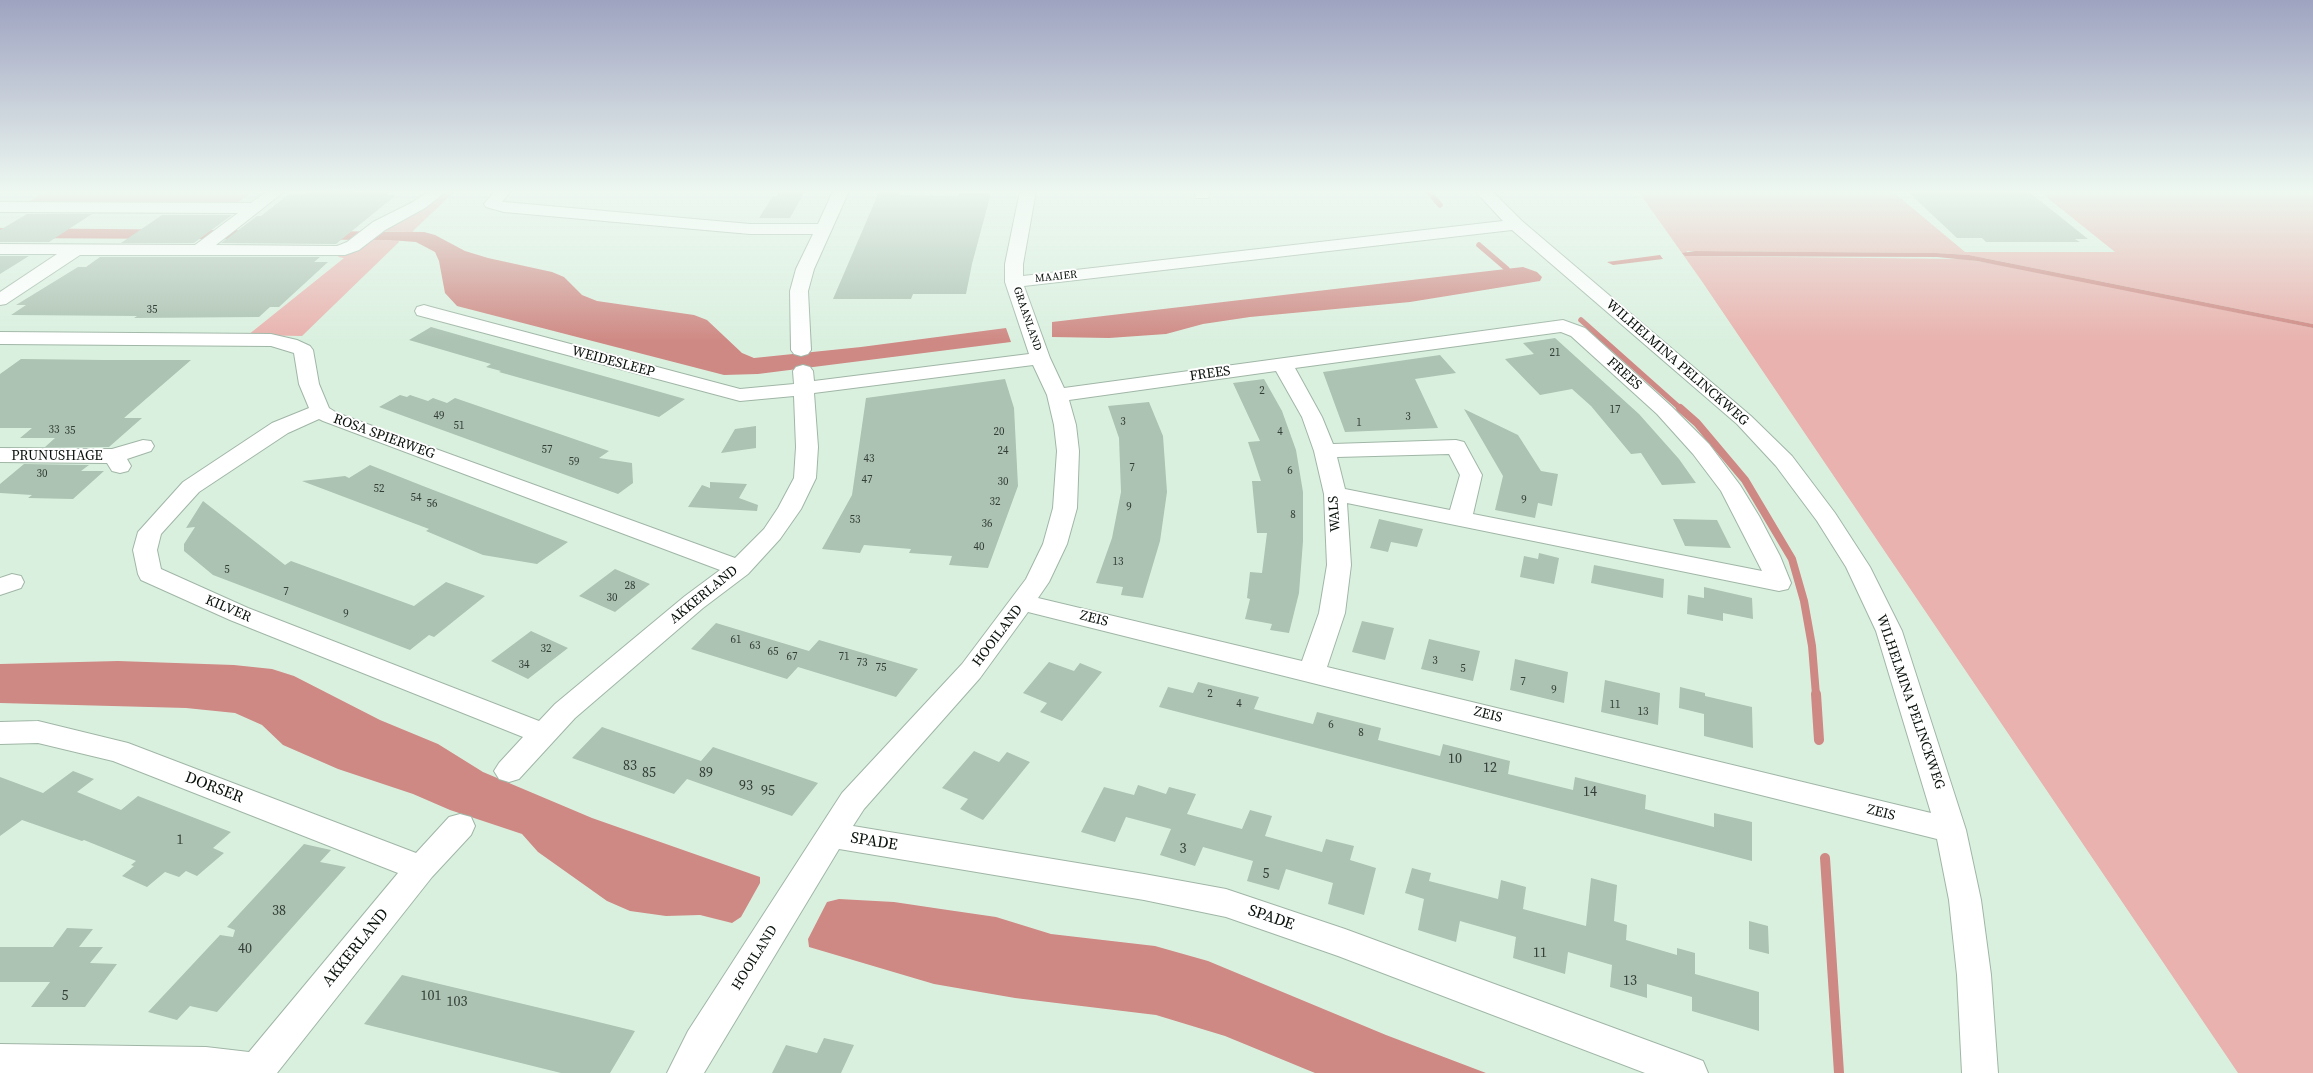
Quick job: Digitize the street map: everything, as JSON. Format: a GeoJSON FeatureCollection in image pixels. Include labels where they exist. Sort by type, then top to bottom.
{"type":"FeatureCollection","features":[{"type":"Feature","properties":{"kind":"street"},"geometry":{"type":"LineString","coordinates":[[205,245],[210,241]]}},
{"type":"Feature","properties":{"kind":"street"},"geometry":{"type":"LineString","coordinates":[[0,249],[75,250],[205,245],[330,252],[357,241]]}},
{"type":"Feature","properties":{"kind":"street","name":"AKKERLAND"},"geometry":{"type":"LineString","coordinates":[[509,772],[565,712],[694,602],[739,568],[772,534],[789,509],[804,478],[807,447],[799,291],[805,269],[818,241]]}},
{"type":"Feature","properties":{"kind":"street","name":"GRAANLAND"},"geometry":{"type":"LineString","coordinates":[[1018,241],[1014,264],[1014,282],[1040,358]]}},
{"type":"Feature","properties":{"kind":"street","name":"MAAIER"},"geometry":{"type":"LineString","coordinates":[[1014,282],[1374,241]]}},
{"type":"Feature","properties":{"kind":"street","name":"WILHELMINA PELINCKWEG"},"geometry":{"type":"LineString","coordinates":[[1535,241],[1744,420],[1784,461],[1827,518],[1858,567],[1888,631],[1951,830],[1964,900],[1974,974],[1980,1073]]}},
{"type":"Feature","properties":{"kind":"street"},"geometry":{"type":"LineString","coordinates":[[0,300],[75,250]]}},
{"type":"Feature","properties":{"kind":"street","name":"WEIDESLEEP"},"geometry":{"type":"LineString","coordinates":[[424,311],[725,393],[762,394],[803,370]]}},
{"type":"Feature","properties":{"kind":"street","name":"FREES"},"geometry":{"type":"LineString","coordinates":[[1057,395],[1562,326],[1578,332],[1664,410],[1701,449],[1732,490],[1768,556],[1779,583],[1335,494]]}},
{"type":"Feature","properties":{"kind":"street","name":"ROSA SPIERWEG"},"geometry":{"type":"LineString","coordinates":[[0,338],[271,340],[290,344],[303,350],[309,384],[320,411],[330,417],[739,568]]}},
{"type":"Feature","properties":{"kind":"street"},"geometry":{"type":"LineString","coordinates":[[803,370],[1040,358]]}},
{"type":"Feature","properties":{"kind":"street","name":"HOOILAND"},"geometry":{"type":"LineString","coordinates":[[685,1073],[701,1043],[853,801],[971,672],[1037,582],[1055,544],[1065,508],[1068,451],[1065,425],[1057,395],[1040,358]]}},
{"type":"Feature","properties":{"kind":"street","name":"WALS"},"geometry":{"type":"LineString","coordinates":[[1282,363],[1312,417],[1326,451],[1335,494],[1339,565],[1332,613],[1312,672]]}},
{"type":"Feature","properties":{"kind":"street","name":"KILVER"},"geometry":{"type":"LineString","coordinates":[[320,411],[280,428],[191,487],[167,511],[150,532],[145,550],[150,574],[239,614],[544,734]]}},
{"type":"Feature","properties":{"kind":"street","name":"PRUNUSHAGE"},"geometry":{"type":"LineString","coordinates":[[0,455],[117,461],[143,446]]}},
{"type":"Feature","properties":{"kind":"street"},"geometry":{"type":"LineString","coordinates":[[1326,451],[1456,447],[1471,475],[1460,518]]}},
{"type":"Feature","properties":{"kind":"street","name":"ZEIS"},"geometry":{"type":"LineString","coordinates":[[1024,602],[1951,830]]}},
{"type":"Feature","properties":{"kind":"street","name":"DORSER"},"geometry":{"type":"LineString","coordinates":[[0,733],[38,732],[118,751],[421,868]]}},
{"type":"Feature","properties":{"kind":"street","name":"AKKERLAND"},"geometry":{"type":"LineString","coordinates":[[255,1072],[421,868],[460,826]]}},
{"type":"Feature","properties":{"kind":"street","name":"SPADE"},"geometry":{"type":"LineString","coordinates":[[832,835],[1144,887],[1226,903],[1345,944],[1690,1073]]}},
{"type":"Feature","properties":{"kind":"street"},"geometry":{"type":"LineString","coordinates":[[0,1061],[206,1064],[255,1072]]}},
{"type":"Feature","properties":{"kind":"shaded area"},"geometry":{"type":"Polygon","coordinates":[[[368,241],[399,242],[302,336],[248,335],[344,258],[338,257],[368,241]]]}},
{"type":"Feature","properties":{"kind":"shaded area"},"geometry":{"type":"Polygon","coordinates":[[[404,241],[446,241],[465,251],[488,258],[552,272],[564,277],[582,295],[597,301],[694,315],[707,320],[742,353],[754,358],[861,347],[1006,328],[1011,342],[758,374],[724,375],[457,306],[445,293],[439,261],[435,252],[416,242],[404,241]]]}},
{"type":"Feature","properties":{"kind":"shaded area"},"geometry":{"type":"Polygon","coordinates":[[[1673,241],[1952,241],[1965,252],[2115,252],[2101,241],[2313,241],[2313,324],[1969,255],[1936,253],[1687,251],[1685,256],[1963,259],[2008,266],[2313,328],[2313,1073],[2238,1073],[1673,241]]]}},
{"type":"Feature","properties":{"kind":"shaded area"},"geometry":{"type":"Polygon","coordinates":[[[1695,251],[1936,253],[1969,255],[2313,324],[2313,328],[1977,261],[1937,257],[1685,256],[1682,253],[1695,251]]]}},
{"type":"Feature","properties":{"kind":"shaded area"},"geometry":{"type":"Polygon","coordinates":[[[1660,255],[1663,259],[1613,265],[1607,262],[1660,255]]]}},
{"type":"Feature","properties":{"kind":"shaded area"},"geometry":{"type":"Polygon","coordinates":[[[1523,267],[1537,272],[1542,277],[1540,281],[1410,302],[1250,317],[1203,324],[1166,334],[1109,338],[1052,337],[1052,322],[1523,267]]]}},
{"type":"Feature","properties":{"kind":"shaded area"},"geometry":{"type":"Polygon","coordinates":[[[118,661],[234,665],[272,669],[294,676],[380,720],[438,744],[483,772],[592,818],[760,877],[760,883],[741,917],[732,923],[700,915],[666,916],[630,911],[607,901],[538,852],[522,834],[338,769],[283,745],[262,725],[235,713],[186,708],[0,703],[0,664],[118,661]]]}},
{"type":"Feature","properties":{"kind":"shaded area"},"geometry":{"type":"Polygon","coordinates":[[[839,899],[894,902],[996,917],[1051,934],[1155,946],[1208,961],[1386,1035],[1486,1073],[1315,1073],[1225,1036],[1156,1015],[1015,998],[934,984],[809,947],[808,939],[827,902],[839,899]]]}},
{"type":"Feature","properties":{"kind":"building"},"geometry":{"type":"Polygon","coordinates":[[[0,241],[50,241],[49,242],[0,241]]]}},
{"type":"Feature","properties":{"kind":"building"},"geometry":{"type":"Polygon","coordinates":[[[124,241],[197,241],[194,243],[121,243],[124,241]]]}},
{"type":"Feature","properties":{"kind":"building"},"geometry":{"type":"Polygon","coordinates":[[[224,241],[340,241],[336,244],[221,243],[224,241]]]}},
{"type":"Feature","properties":{"kind":"building"},"geometry":{"type":"Polygon","coordinates":[[[858,241],[978,241],[966,294],[913,294],[911,299],[833,299],[858,241]]]}},
{"type":"Feature","properties":{"kind":"building"},"geometry":{"type":"Polygon","coordinates":[[[1985,241],[2080,242],[1986,242],[1985,241]]]}},
{"type":"Feature","properties":{"kind":"building"},"geometry":{"type":"Polygon","coordinates":[[[0,256],[29,256],[0,274],[0,256]]]}},
{"type":"Feature","properties":{"kind":"building"},"geometry":{"type":"Polygon","coordinates":[[[100,257],[320,257],[314,262],[328,262],[279,307],[270,307],[259,317],[134,318],[137,316],[11,315],[26,305],[16,305],[78,267],[86,267],[100,257]]]}},
{"type":"Feature","properties":{"kind":"building"},"geometry":{"type":"Polygon","coordinates":[[[431,327],[685,399],[659,417],[499,372],[501,371],[486,367],[491,364],[409,340],[431,327]]]}},
{"type":"Feature","properties":{"kind":"building"},"geometry":{"type":"Polygon","coordinates":[[[1555,338],[1639,414],[1679,459],[1696,483],[1662,485],[1641,453],[1631,454],[1591,406],[1572,389],[1540,395],[1505,359],[1534,354],[1523,343],[1555,338]]]}},
{"type":"Feature","properties":{"kind":"building"},"geometry":{"type":"Polygon","coordinates":[[[1440,355],[1456,373],[1415,379],[1438,428],[1345,432],[1323,372],[1440,355]]]}},
{"type":"Feature","properties":{"kind":"building"},"geometry":{"type":"Polygon","coordinates":[[[21,359],[191,360],[124,418],[142,418],[109,447],[45,447],[55,438],[20,438],[32,428],[0,428],[0,374],[21,359]]]}},
{"type":"Feature","properties":{"kind":"building"},"geometry":{"type":"Polygon","coordinates":[[[1005,379],[1014,408],[1018,486],[988,568],[949,565],[952,556],[909,553],[911,549],[864,545],[860,553],[822,549],[852,495],[866,398],[1005,379]]]}},
{"type":"Feature","properties":{"kind":"building"},"geometry":{"type":"Polygon","coordinates":[[[1264,379],[1282,411],[1296,450],[1303,492],[1303,541],[1299,593],[1289,633],[1270,630],[1272,624],[1245,619],[1250,599],[1247,598],[1250,572],[1262,573],[1267,533],[1257,533],[1252,481],[1261,481],[1248,442],[1260,441],[1233,383],[1264,379]]]}},
{"type":"Feature","properties":{"kind":"building"},"geometry":{"type":"Polygon","coordinates":[[[400,395],[407,397],[410,395],[428,401],[433,398],[447,403],[455,398],[609,451],[599,458],[632,463],[633,483],[618,494],[379,407],[400,395]]]}},
{"type":"Feature","properties":{"kind":"building"},"geometry":{"type":"Polygon","coordinates":[[[1149,402],[1163,436],[1167,492],[1160,541],[1143,598],[1121,595],[1123,587],[1096,583],[1112,538],[1121,492],[1119,438],[1108,406],[1149,402]]]}},
{"type":"Feature","properties":{"kind":"building"},"geometry":{"type":"Polygon","coordinates":[[[1464,409],[1518,435],[1541,471],[1558,474],[1552,506],[1538,503],[1535,518],[1495,510],[1503,476],[1464,409]]]}},
{"type":"Feature","properties":{"kind":"building"},"geometry":{"type":"Polygon","coordinates":[[[756,426],[756,448],[721,453],[735,429],[756,426]]]}},
{"type":"Feature","properties":{"kind":"building"},"geometry":{"type":"Polygon","coordinates":[[[24,464],[89,465],[81,471],[104,471],[73,499],[28,498],[32,495],[0,493],[0,484],[24,464]]]}},
{"type":"Feature","properties":{"kind":"building"},"geometry":{"type":"Polygon","coordinates":[[[370,465],[568,542],[537,564],[483,555],[426,531],[429,529],[302,481],[345,476],[349,478],[370,465]]]}},
{"type":"Feature","properties":{"kind":"building"},"geometry":{"type":"Polygon","coordinates":[[[710,482],[747,484],[739,498],[758,505],[757,511],[688,507],[702,485],[710,488],[710,482]]]}},
{"type":"Feature","properties":{"kind":"building"},"geometry":{"type":"Polygon","coordinates":[[[203,501],[285,565],[291,561],[414,606],[446,582],[485,596],[434,637],[429,635],[410,650],[213,575],[184,551],[184,544],[195,527],[186,528],[203,501]]]}},
{"type":"Feature","properties":{"kind":"building"},"geometry":{"type":"Polygon","coordinates":[[[1379,519],[1423,529],[1417,547],[1391,542],[1388,552],[1370,548],[1379,519]]]}},
{"type":"Feature","properties":{"kind":"building"},"geometry":{"type":"Polygon","coordinates":[[[1673,519],[1717,520],[1731,548],[1685,546],[1673,519]]]}},
{"type":"Feature","properties":{"kind":"building"},"geometry":{"type":"Polygon","coordinates":[[[1539,553],[1559,558],[1554,584],[1520,577],[1524,556],[1538,559],[1539,553]]]}},
{"type":"Feature","properties":{"kind":"building"},"geometry":{"type":"Polygon","coordinates":[[[1594,565],[1664,579],[1663,598],[1591,583],[1594,565]]]}},
{"type":"Feature","properties":{"kind":"building"},"geometry":{"type":"Polygon","coordinates":[[[615,569],[650,584],[615,612],[579,596],[615,569]]]}},
{"type":"Feature","properties":{"kind":"building"},"geometry":{"type":"Polygon","coordinates":[[[1704,587],[1752,598],[1753,619],[1723,613],[1723,621],[1687,614],[1688,595],[1704,598],[1704,587]]]}},
{"type":"Feature","properties":{"kind":"building"},"geometry":{"type":"Polygon","coordinates":[[[1362,621],[1394,628],[1385,660],[1352,652],[1362,621]]]}},
{"type":"Feature","properties":{"kind":"building"},"geometry":{"type":"Polygon","coordinates":[[[716,623],[809,651],[819,640],[918,669],[896,697],[798,667],[787,679],[691,649],[716,623]]]}},
{"type":"Feature","properties":{"kind":"building"},"geometry":{"type":"Polygon","coordinates":[[[531,631],[568,648],[528,679],[491,661],[531,631]]]}},
{"type":"Feature","properties":{"kind":"building"},"geometry":{"type":"Polygon","coordinates":[[[1429,639],[1480,651],[1473,681],[1421,669],[1429,639]]]}},
{"type":"Feature","properties":{"kind":"building"},"geometry":{"type":"Polygon","coordinates":[[[1515,659],[1568,672],[1564,703],[1510,690],[1515,659]]]}},
{"type":"Feature","properties":{"kind":"building"},"geometry":{"type":"Polygon","coordinates":[[[1049,662],[1074,671],[1080,663],[1102,672],[1062,721],[1040,712],[1047,703],[1023,693],[1049,662]]]}},
{"type":"Feature","properties":{"kind":"building"},"geometry":{"type":"Polygon","coordinates":[[[1605,680],[1660,693],[1658,725],[1601,712],[1605,680]]]}},
{"type":"Feature","properties":{"kind":"building"},"geometry":{"type":"Polygon","coordinates":[[[1198,682],[1259,697],[1254,709],[1313,724],[1317,712],[1381,728],[1378,740],[1440,756],[1443,744],[1510,761],[1508,774],[1573,790],[1575,777],[1646,795],[1645,809],[1714,827],[1714,813],[1752,822],[1752,861],[1159,707],[1168,687],[1193,693],[1198,682]]]}},
{"type":"Feature","properties":{"kind":"building"},"geometry":{"type":"Polygon","coordinates":[[[1680,687],[1705,693],[1705,696],[1752,707],[1753,748],[1704,736],[1704,714],[1679,708],[1680,687]]]}},
{"type":"Feature","properties":{"kind":"building"},"geometry":{"type":"Polygon","coordinates":[[[602,727],[701,761],[713,747],[818,783],[792,816],[687,779],[674,794],[572,758],[602,727]]]}},
{"type":"Feature","properties":{"kind":"building"},"geometry":{"type":"Polygon","coordinates":[[[974,751],[999,762],[1007,752],[1030,762],[983,820],[960,809],[968,799],[942,788],[974,751]]]}},
{"type":"Feature","properties":{"kind":"building"},"geometry":{"type":"Polygon","coordinates":[[[73,771],[94,779],[77,792],[121,810],[138,796],[231,832],[213,848],[224,853],[197,876],[186,871],[179,877],[165,872],[147,887],[122,876],[134,866],[131,865],[136,861],[84,840],[82,841],[22,820],[0,836],[0,777],[43,793],[73,771]]]}},
{"type":"Feature","properties":{"kind":"building"},"geometry":{"type":"Polygon","coordinates":[[[1138,785],[1166,794],[1169,787],[1196,794],[1187,814],[1242,829],[1250,810],[1272,816],[1265,836],[1322,852],[1326,839],[1354,846],[1350,860],[1376,868],[1364,915],[1328,904],[1333,883],[1286,869],[1279,890],[1247,881],[1253,861],[1203,847],[1195,866],[1160,855],[1171,829],[1126,817],[1115,842],[1081,832],[1104,787],[1134,795],[1138,785]]]}},
{"type":"Feature","properties":{"kind":"building"},"geometry":{"type":"Polygon","coordinates":[[[304,844],[331,850],[320,862],[346,867],[217,1012],[190,1006],[177,1020],[148,1012],[220,935],[233,937],[235,930],[227,927],[304,844]]]}},
{"type":"Feature","properties":{"kind":"building"},"geometry":{"type":"Polygon","coordinates":[[[1412,868],[1431,873],[1429,881],[1498,899],[1501,880],[1526,887],[1523,909],[1586,926],[1591,878],[1617,885],[1614,921],[1627,925],[1626,940],[1677,955],[1677,948],[1695,953],[1695,974],[1759,992],[1759,1031],[1692,1011],[1692,997],[1647,984],[1647,998],[1610,987],[1612,965],[1568,952],[1565,974],[1513,958],[1516,937],[1460,921],[1456,942],[1418,930],[1424,899],[1405,893],[1412,868]]]}},
{"type":"Feature","properties":{"kind":"building"},"geometry":{"type":"Polygon","coordinates":[[[1749,921],[1768,926],[1769,954],[1749,949],[1749,921]]]}},
{"type":"Feature","properties":{"kind":"building"},"geometry":{"type":"Polygon","coordinates":[[[67,928],[93,929],[79,947],[103,947],[90,963],[117,964],[85,1007],[31,1007],[50,982],[0,982],[0,947],[53,947],[67,928]]]}},
{"type":"Feature","properties":{"kind":"building"},"geometry":{"type":"Polygon","coordinates":[[[402,975],[635,1031],[610,1073],[561,1073],[364,1024],[402,975]]]}},
{"type":"Feature","properties":{"kind":"building"},"geometry":{"type":"Polygon","coordinates":[[[824,1038],[854,1045],[841,1073],[772,1073],[786,1045],[817,1053],[824,1038]]]}},
{"type":"Feature","properties":{"kind":"waterway"},"geometry":{"type":"LineString","coordinates":[[1479,245],[1507,269]]}},
{"type":"Feature","properties":{"kind":"waterway"},"geometry":{"type":"LineString","coordinates":[[1581,320],[1681,409]]}},
{"type":"Feature","properties":{"kind":"waterway"},"geometry":{"type":"LineString","coordinates":[[1680,408],[1697,423],[1745,480],[1792,559],[1804,601],[1812,646],[1816,695]]}},
{"type":"Feature","properties":{"kind":"waterway"},"geometry":{"type":"LineString","coordinates":[[1816,694],[1819,740]]}},
{"type":"Feature","properties":{"kind":"waterway"},"geometry":{"type":"LineString","coordinates":[[1825,858],[1839,1073]]}}]}
